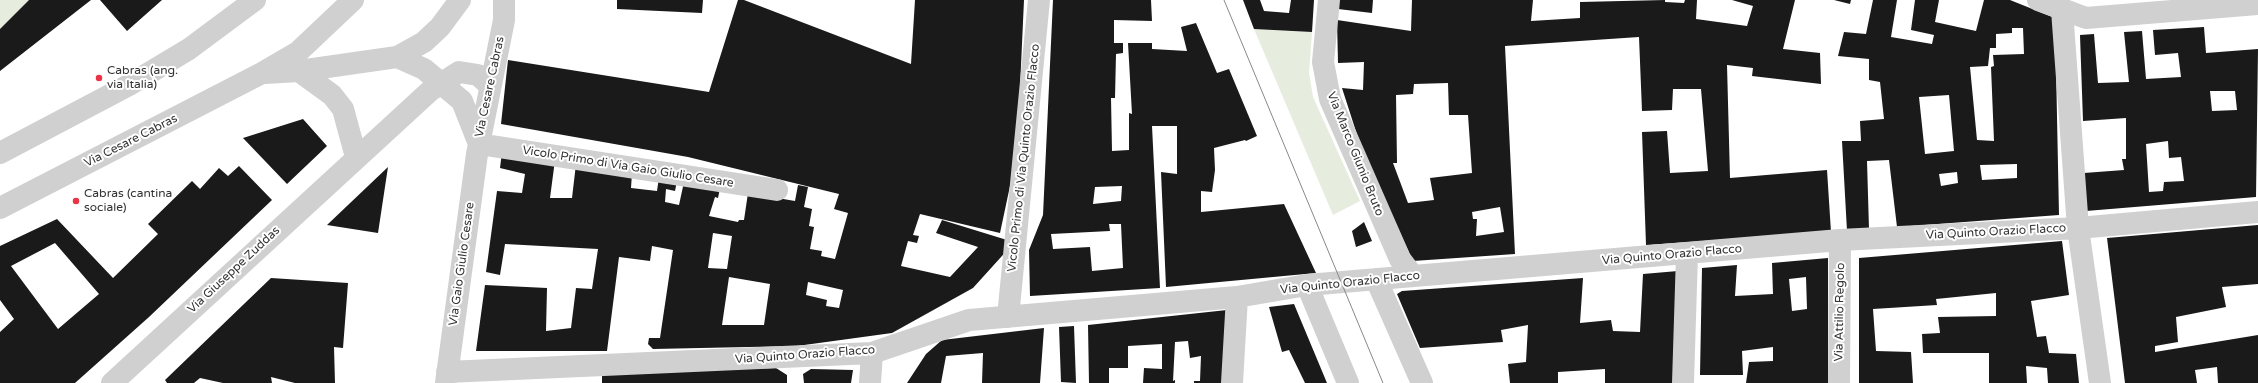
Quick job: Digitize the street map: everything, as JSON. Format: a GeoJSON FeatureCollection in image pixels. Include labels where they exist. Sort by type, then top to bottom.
{"type":"FeatureCollection","features":[{"type":"Feature","properties":{"kind":"street"},"geometry":{"type":"LineString","coordinates":[[0,153],[129,85],[182,53],[255,0]]}},
{"type":"Feature","properties":{"kind":"street","name":"Via Cesare Cabras"},"geometry":{"type":"LineString","coordinates":[[0,208],[262,73],[298,52],[353,0]]}},
{"type":"Feature","properties":{"kind":"street","name":"Via Cesare Cabras"},"geometry":{"type":"LineString","coordinates":[[262,73],[299,71],[398,57],[424,42],[440,27],[460,0]]}},
{"type":"Feature","properties":{"kind":"street","name":"Via Cesare Cabras"},"geometry":{"type":"LineString","coordinates":[[479,144],[504,20],[504,0]]}},
{"type":"Feature","properties":{"kind":"street","name":"Vicolo Primo di Via Quinto Orazio Flacco"},"geometry":{"type":"LineString","coordinates":[[1008,317],[1039,0]]}},
{"type":"Feature","properties":{"kind":"street","name":"Via Marco Giunio Bruto"},"geometry":{"type":"LineString","coordinates":[[1329,0],[1323,62],[1330,99],[1400,259],[1413,276]]}},
{"type":"Feature","properties":{"kind":"street"},"geometry":{"type":"LineString","coordinates":[[2038,0],[2086,18],[2258,4]]}},
{"type":"Feature","properties":{"kind":"street"},"geometry":{"type":"LineString","coordinates":[[2062,10],[2078,228],[2100,383]]}},
{"type":"Feature","properties":{"kind":"street","name":"Via Cesare Cabras"},"geometry":{"type":"LineString","coordinates":[[398,57],[424,69],[462,101],[479,144]]}},
{"type":"Feature","properties":{"kind":"street"},"geometry":{"type":"LineString","coordinates":[[299,71],[332,95],[343,109],[356,157]]}},
{"type":"Feature","properties":{"kind":"street","name":"Via Giuseppe Zuddas"},"geometry":{"type":"LineString","coordinates":[[112,383],[356,157],[431,90],[443,84],[459,72],[478,75],[490,86]]}},
{"type":"Feature","properties":{"kind":"street","name":"Vicolo Primo di Via Gaio Giulio Cesare"},"geometry":{"type":"LineString","coordinates":[[479,144],[777,190]]}},
{"type":"Feature","properties":{"kind":"street","name":"Via Gaio Giulio Cesare"},"geometry":{"type":"LineString","coordinates":[[447,380],[479,144]]}},
{"type":"Feature","properties":{"kind":"street","name":"Via Quinto Orazio Flacco"},"geometry":{"type":"LineString","coordinates":[[447,380],[872,353],[969,320],[1237,297],[1307,285],[1840,240],[2078,228],[2258,212]]}},
{"type":"Feature","properties":{"kind":"street","name":"Via Attilio Regolo"},"geometry":{"type":"LineString","coordinates":[[1839,383],[1840,240]]}},
{"type":"Feature","properties":{"kind":"street"},"geometry":{"type":"LineString","coordinates":[[1683,383],[1687,254]]}},
{"type":"Feature","properties":{"kind":"street"},"geometry":{"type":"LineString","coordinates":[[1376,279],[1422,383]]}},
{"type":"Feature","properties":{"kind":"street"},"geometry":{"type":"LineString","coordinates":[[1307,285],[1348,383]]}},
{"type":"Feature","properties":{"kind":"street"},"geometry":{"type":"LineString","coordinates":[[1232,383],[1237,297]]}},
{"type":"Feature","properties":{"kind":"street"},"geometry":{"type":"LineString","coordinates":[[870,383],[872,353]]}},
{"type":"Feature","properties":{"kind":"shaded area"},"geometry":{"type":"Polygon","coordinates":[[[0,0],[29,0],[0,29],[0,0]]]}},
{"type":"Feature","properties":{"kind":"shaded area"},"geometry":{"type":"Polygon","coordinates":[[[1254,29],[1312,32],[1309,73],[1313,97],[1360,201],[1333,215],[1254,29]]]}},
{"type":"Feature","properties":{"kind":"building"},"geometry":{"type":"Polygon","coordinates":[[[29,0],[91,0],[0,71],[0,29],[29,0]]]}},
{"type":"Feature","properties":{"kind":"building"},"geometry":{"type":"Polygon","coordinates":[[[100,0],[162,0],[127,31],[100,0]]]}},
{"type":"Feature","properties":{"kind":"building"},"geometry":{"type":"Polygon","coordinates":[[[617,0],[703,0],[702,13],[617,9],[617,0]]]}},
{"type":"Feature","properties":{"kind":"building"},"geometry":{"type":"Polygon","coordinates":[[[738,0],[744,0],[911,64],[915,0],[1024,0],[1017,153],[1000,233],[920,214],[913,235],[919,236],[917,243],[908,241],[901,266],[950,277],[978,247],[936,233],[942,220],[1007,240],[1011,246],[973,288],[892,333],[797,346],[653,349],[648,344],[649,338],[660,338],[673,250],[652,246],[650,261],[619,257],[607,351],[476,351],[485,285],[547,288],[546,331],[571,328],[576,288],[592,289],[598,249],[505,244],[500,275],[486,272],[497,191],[522,193],[525,174],[500,168],[502,152],[555,160],[550,198],[572,198],[576,164],[632,173],[631,188],[657,191],[659,177],[677,181],[675,191],[666,189],[665,202],[679,205],[684,182],[720,188],[718,198],[715,197],[709,216],[738,222],[739,220],[744,220],[748,193],[795,201],[798,185],[808,187],[804,207],[812,209],[809,226],[814,227],[810,249],[822,251],[821,256],[835,259],[848,213],[834,209],[839,194],[688,157],[501,124],[508,60],[709,92],[738,0]],[[713,233],[708,268],[727,269],[732,236],[713,233]],[[729,277],[722,325],[764,325],[770,284],[729,277]],[[808,282],[806,295],[827,300],[826,306],[839,308],[843,290],[808,282]]]}},
{"type":"Feature","properties":{"kind":"building"},"geometry":{"type":"Polygon","coordinates":[[[1053,0],[1151,0],[1152,21],[1114,20],[1114,43],[1123,43],[1123,53],[1116,54],[1115,98],[1111,98],[1112,151],[1129,150],[1129,113],[1132,114],[1128,43],[1152,43],[1152,49],[1187,51],[1181,27],[1196,23],[1217,73],[1229,69],[1257,136],[1246,141],[1214,148],[1215,170],[1212,192],[1201,191],[1201,212],[1284,204],[1316,273],[1166,287],[1161,172],[1177,174],[1177,126],[1152,126],[1160,288],[1030,296],[1029,250],[1043,215],[1053,0]],[[1122,186],[1095,187],[1093,204],[1121,201],[1122,186]],[[1109,224],[1110,231],[1051,234],[1053,249],[1090,247],[1092,271],[1123,268],[1121,224],[1109,224]]]}},
{"type":"Feature","properties":{"kind":"building"},"geometry":{"type":"Polygon","coordinates":[[[1243,0],[1260,0],[1264,11],[1289,13],[1291,0],[1314,0],[1312,32],[1254,29],[1243,0]]]}},
{"type":"Feature","properties":{"kind":"building"},"geometry":{"type":"Polygon","coordinates":[[[1339,0],[1373,0],[1372,13],[1338,9],[1339,0]]]}},
{"type":"Feature","properties":{"kind":"building"},"geometry":{"type":"Polygon","coordinates":[[[1412,0],[1533,0],[1531,21],[1580,18],[1580,2],[1665,0],[1665,2],[1684,3],[1685,0],[1697,0],[1696,19],[1747,26],[1753,6],[1732,0],[1795,0],[1783,49],[1820,53],[1821,84],[1752,76],[1753,68],[1727,65],[1730,178],[1827,170],[1831,232],[1646,245],[1642,132],[1667,131],[1670,173],[1708,171],[1701,89],[1673,89],[1672,110],[1642,111],[1639,37],[1505,46],[1515,254],[1413,261],[1361,147],[1342,88],[1363,90],[1364,62],[1338,63],[1337,20],[1411,31],[1412,0]],[[1448,83],[1414,84],[1413,94],[1396,95],[1397,163],[1393,163],[1408,203],[1434,200],[1430,178],[1472,173],[1468,115],[1449,115],[1448,83]],[[1500,207],[1472,212],[1473,219],[1477,219],[1476,236],[1504,232],[1500,207]]]}},
{"type":"Feature","properties":{"kind":"building"},"geometry":{"type":"Polygon","coordinates":[[[1834,0],[1851,0],[1850,4],[1834,0]]]}},
{"type":"Feature","properties":{"kind":"building"},"geometry":{"type":"Polygon","coordinates":[[[1873,0],[1897,0],[1891,37],[1932,44],[1934,35],[1911,30],[1915,0],[1939,0],[1935,22],[1976,31],[1984,0],[2010,0],[2055,18],[2059,215],[1897,227],[1889,160],[1867,161],[1869,229],[1847,231],[1842,141],[1861,141],[1860,121],[1884,119],[1880,82],[1869,80],[1869,59],[1838,56],[1844,32],[1866,34],[1873,0]],[[2012,28],[2012,33],[1996,34],[1996,48],[1990,48],[1988,66],[1970,67],[1977,140],[1994,141],[1991,67],[1994,66],[1993,55],[2024,54],[2023,28],[2012,28]],[[1949,95],[1919,97],[1925,154],[1954,151],[1949,95]],[[2017,164],[1980,165],[1982,180],[2017,178],[2017,164]],[[1957,172],[1939,174],[1941,186],[1958,183],[1957,172]]]}},
{"type":"Feature","properties":{"kind":"building"},"geometry":{"type":"Polygon","coordinates":[[[2204,27],[2206,53],[2258,49],[2256,197],[2086,211],[2084,173],[2124,170],[2122,159],[2126,159],[2126,118],[2083,121],[2080,35],[2094,34],[2098,83],[2129,82],[2124,32],[2142,31],[2146,79],[2181,77],[2178,53],[2155,55],[2153,30],[2204,27]],[[2210,91],[2212,111],[2237,110],[2235,91],[2210,91]],[[2168,141],[2146,144],[2149,192],[2163,191],[2164,182],[2184,181],[2181,157],[2169,158],[2168,141]]]}},
{"type":"Feature","properties":{"kind":"building"},"geometry":{"type":"Polygon","coordinates":[[[303,119],[327,146],[287,184],[243,138],[303,119]]]}},
{"type":"Feature","properties":{"kind":"building"},"geometry":{"type":"Polygon","coordinates":[[[239,166],[272,200],[149,317],[75,383],[0,383],[0,332],[14,319],[0,300],[0,246],[57,219],[113,278],[158,234],[148,224],[192,181],[200,189],[219,168],[228,176],[239,166]],[[55,243],[11,266],[58,329],[99,294],[55,243]]]}},
{"type":"Feature","properties":{"kind":"building"},"geometry":{"type":"Polygon","coordinates":[[[388,167],[378,233],[327,225],[388,167]]]}},
{"type":"Feature","properties":{"kind":"building"},"geometry":{"type":"Polygon","coordinates":[[[1364,222],[1372,241],[1356,247],[1352,231],[1364,222]]]}},
{"type":"Feature","properties":{"kind":"building"},"geometry":{"type":"Polygon","coordinates":[[[2258,225],[2258,284],[2222,287],[2226,307],[2176,317],[2178,342],[2155,346],[2155,352],[2258,335],[2258,383],[2218,383],[2217,367],[2195,370],[2197,383],[2125,383],[2107,238],[2258,225]]]}},
{"type":"Feature","properties":{"kind":"building"},"geometry":{"type":"Polygon","coordinates":[[[2062,241],[2069,295],[2031,301],[2037,337],[2046,336],[2049,353],[2076,354],[2079,383],[2048,383],[2047,368],[2026,366],[2027,383],[1989,383],[1989,353],[1923,353],[1922,334],[1940,333],[1938,317],[1996,316],[1996,293],[1936,299],[1937,305],[1873,309],[1876,351],[1911,352],[1913,383],[1859,383],[1859,258],[2062,241]]]}},
{"type":"Feature","properties":{"kind":"building"},"geometry":{"type":"Polygon","coordinates":[[[1828,258],[1828,383],[1746,383],[1749,362],[1773,361],[1773,347],[1742,351],[1743,375],[1700,375],[1702,268],[1737,265],[1735,296],[1773,294],[1772,263],[1828,258]],[[1806,277],[1789,279],[1792,311],[1807,309],[1806,277]]]}},
{"type":"Feature","properties":{"kind":"building"},"geometry":{"type":"Polygon","coordinates":[[[1678,271],[1674,383],[1605,383],[1605,369],[1558,372],[1558,383],[1510,383],[1508,364],[1526,362],[1528,325],[1501,330],[1503,342],[1420,348],[1397,294],[1402,291],[1583,278],[1580,323],[1611,320],[1613,331],[1640,332],[1643,274],[1678,271]]]}},
{"type":"Feature","properties":{"kind":"building"},"geometry":{"type":"Polygon","coordinates":[[[271,278],[348,283],[343,348],[334,347],[335,383],[295,383],[271,377],[272,383],[223,383],[200,378],[194,383],[167,383],[165,380],[271,278]]]}},
{"type":"Feature","properties":{"kind":"building"},"geometry":{"type":"Polygon","coordinates":[[[1294,304],[1327,383],[1305,383],[1289,350],[1282,352],[1269,307],[1294,304]]]}},
{"type":"Feature","properties":{"kind":"building"},"geometry":{"type":"Polygon","coordinates":[[[1227,310],[1223,383],[1194,383],[1194,381],[1200,381],[1201,356],[1190,358],[1188,341],[1175,342],[1173,381],[1175,380],[1175,383],[1143,383],[1144,368],[1162,369],[1162,344],[1128,346],[1128,368],[1109,368],[1109,383],[1089,383],[1088,325],[1227,310]]]}},
{"type":"Feature","properties":{"kind":"building"},"geometry":{"type":"Polygon","coordinates":[[[1074,326],[1076,383],[1061,382],[1059,327],[1074,326]]]}},
{"type":"Feature","properties":{"kind":"building"},"geometry":{"type":"Polygon","coordinates":[[[1044,328],[1040,383],[982,383],[983,353],[946,356],[941,383],[907,383],[926,354],[942,340],[1044,328]]]}},
{"type":"Feature","properties":{"kind":"building"},"geometry":{"type":"Polygon","coordinates":[[[776,368],[787,375],[787,383],[602,383],[602,373],[776,368]]]}},
{"type":"Feature","properties":{"kind":"building"},"geometry":{"type":"Polygon","coordinates":[[[811,369],[853,370],[851,383],[804,383],[803,374],[811,369]]]}},
{"type":"Feature","properties":{"kind":"tram line"},"geometry":{"type":"LineString","coordinates":[[1224,0],[1383,383]]}},
{"type":"Feature","properties":{"kind":"place","name":"Cabras (ang. via Italia)"},"geometry":{"type":"Point","coordinates":[99,78]}},
{"type":"Feature","properties":{"kind":"place","name":"Cabras (cantina sociale)"},"geometry":{"type":"Point","coordinates":[76,201]}}]}
